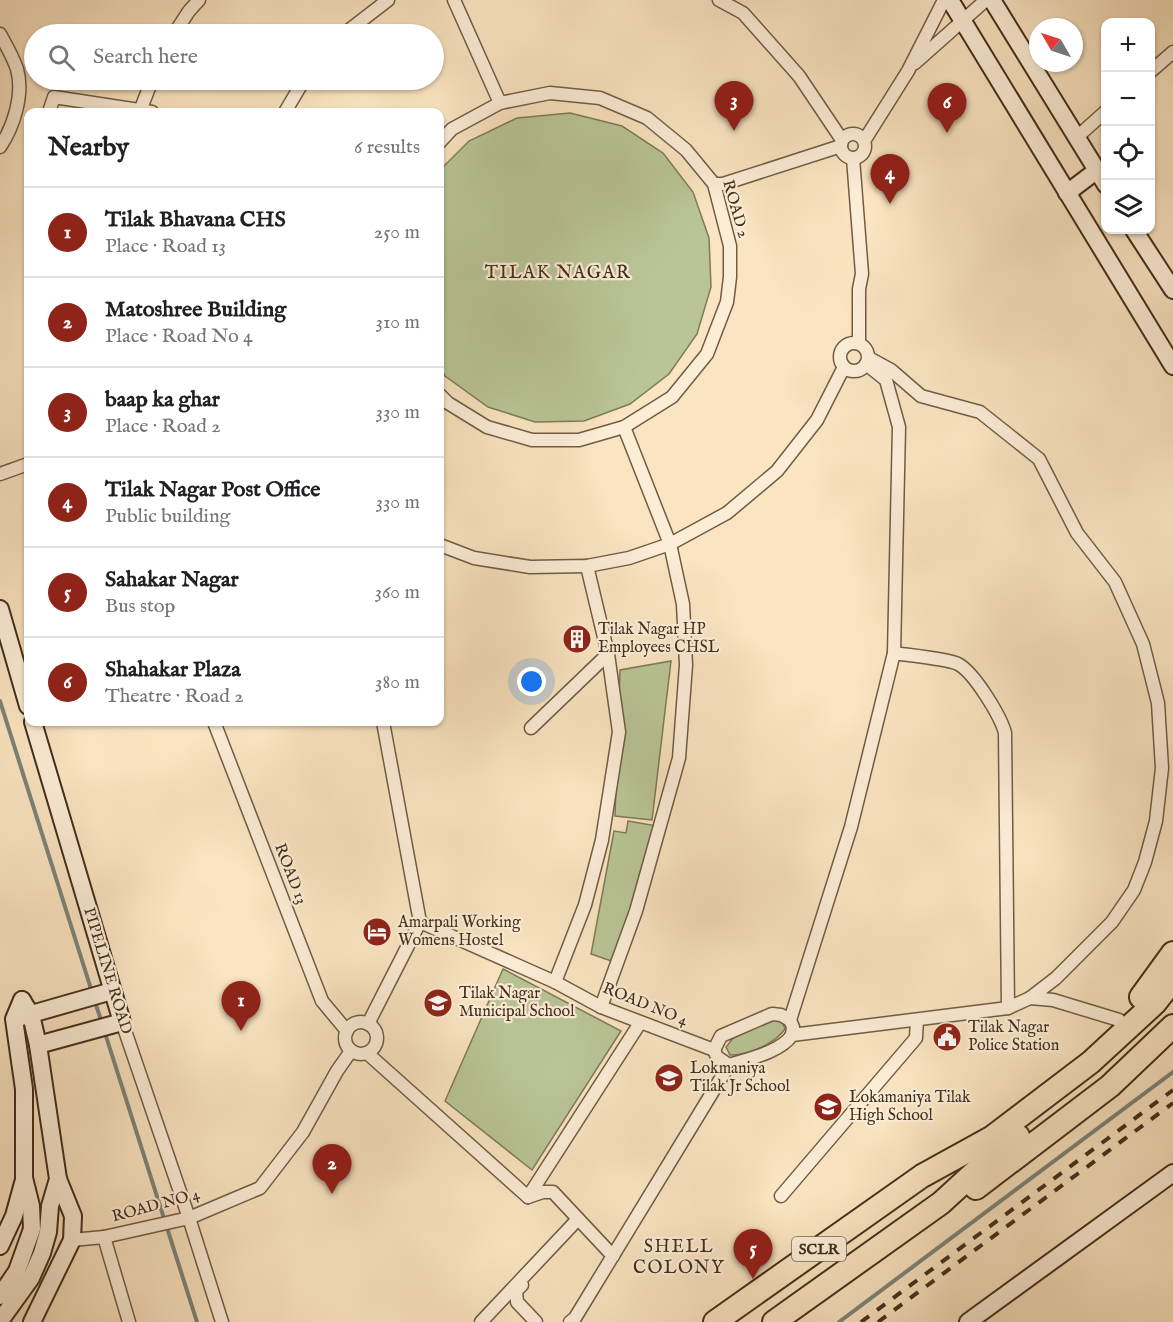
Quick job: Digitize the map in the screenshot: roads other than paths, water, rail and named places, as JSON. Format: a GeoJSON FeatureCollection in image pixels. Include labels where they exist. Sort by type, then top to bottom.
{"type":"FeatureCollection","features":[{"type":"Feature","properties":{"kind":"highway"},"geometry":{"type":"LineString","coordinates":[[922,1176],[955,1145],[1037,1087],[1119,1020],[1145,993],[1173,952]]}},
{"type":"Feature","properties":{"kind":"highway","name":"SCLR"},"geometry":{"type":"LineString","coordinates":[[774,1322],[941,1203],[1096,1067],[1173,980]]}},
{"type":"Feature","properties":{"kind":"highway","name":"SCLR"},"geometry":{"type":"LineString","coordinates":[[715,1322],[922,1176],[991,1138],[1132,1045],[1173,1003]]}},
{"type":"Feature","properties":{"kind":"highway"},"geometry":{"type":"LineString","coordinates":[[941,1203],[980,1186],[1064,1122],[1110,1086],[1173,1026]]}},
{"type":"Feature","properties":{"kind":"street"},"geometry":{"type":"LineString","coordinates":[[181,24],[199,0]]}},
{"type":"Feature","properties":{"kind":"street"},"geometry":{"type":"LineString","coordinates":[[357,24],[388,0]]}},
{"type":"Feature","properties":{"kind":"street"},"geometry":{"type":"LineString","coordinates":[[454,0],[500,103]]}},
{"type":"Feature","properties":{"kind":"street"},"geometry":{"type":"LineString","coordinates":[[714,184],[723,184],[841,143],[852,133],[859,135],[866,145],[863,153],[853,158],[846,156],[841,143],[799,76],[743,13],[719,0]]}},
{"type":"Feature","properties":{"kind":"street"},"geometry":{"type":"LineString","coordinates":[[864,141],[908,70],[944,0]]}},
{"type":"Feature","properties":{"kind":"street"},"geometry":{"type":"LineString","coordinates":[[950,0],[1173,366]]}},
{"type":"Feature","properties":{"kind":"street"},"geometry":{"type":"LineString","coordinates":[[908,70],[986,0]]}},
{"type":"Feature","properties":{"kind":"street"},"geometry":{"type":"LineString","coordinates":[[992,0],[1102,180]]}},
{"type":"Feature","properties":{"kind":"street"},"geometry":{"type":"LineString","coordinates":[[0,34],[17,69],[20,97],[7,136],[0,147]]}},
{"type":"Feature","properties":{"kind":"street"},"geometry":{"type":"LineString","coordinates":[[1155,68],[1173,52]]}},
{"type":"Feature","properties":{"kind":"street"},"geometry":{"type":"LineString","coordinates":[[147,108],[150,90]]}},
{"type":"Feature","properties":{"kind":"street"},"geometry":{"type":"LineString","coordinates":[[287,108],[298,90]]}},
{"type":"Feature","properties":{"kind":"street","name":"ROAD 2"},"geometry":{"type":"LineString","coordinates":[[444,138],[452,129],[500,103],[550,93],[600,98],[647,118],[686,150],[714,184],[730,246],[727,302],[707,354],[672,397],[624,427],[579,440],[532,440],[488,427],[444,399]]}},
{"type":"Feature","properties":{"kind":"street"},"geometry":{"type":"LineString","coordinates":[[50,108],[54,97],[121,108]]}},
{"type":"Feature","properties":{"kind":"street"},"geometry":{"type":"LineString","coordinates":[[1076,138],[1101,116]]}},
{"type":"Feature","properties":{"kind":"street"},"geometry":{"type":"LineString","coordinates":[[853,158],[862,274],[859,289],[859,343]]}},
{"type":"Feature","properties":{"kind":"street"},"geometry":{"type":"LineString","coordinates":[[1067,193],[1096,171]]}},
{"type":"Feature","properties":{"kind":"street"},"geometry":{"type":"LineString","coordinates":[[1137,234],[1173,291]]}},
{"type":"Feature","properties":{"kind":"street"},"geometry":{"type":"LineString","coordinates":[[790,1020],[851,827],[894,653],[899,427],[886,380],[867,361],[866,349],[859,343],[850,343],[842,349],[840,358],[848,370],[857,371],[867,361]]}},
{"type":"Feature","properties":{"kind":"street"},"geometry":{"type":"LineString","coordinates":[[792,1035],[1008,1008],[1030,998],[1056,978],[1112,922],[1134,890],[1145,862],[1156,821],[1159,796],[1162,768],[1158,703],[1143,644],[1115,582],[1077,533],[1038,459],[980,412],[921,396],[891,370],[867,361]]}},
{"type":"Feature","properties":{"kind":"street"},"geometry":{"type":"LineString","coordinates":[[444,547],[474,558],[530,567],[587,566],[629,558],[670,544],[728,513],[777,471],[817,420],[844,367]]}},
{"type":"Feature","properties":{"kind":"street"},"geometry":{"type":"LineString","coordinates":[[601,1007],[636,910],[679,758],[686,665],[683,604],[670,544],[624,427]]}},
{"type":"Feature","properties":{"kind":"street"},"geometry":{"type":"LineString","coordinates":[[0,474],[24,465]]}},
{"type":"Feature","properties":{"kind":"street"},"geometry":{"type":"LineString","coordinates":[[555,982],[585,905],[602,840],[619,732],[608,654],[587,566]]}},
{"type":"Feature","properties":{"kind":"street"},"geometry":{"type":"LineString","coordinates":[[0,609],[24,692]]}},
{"type":"Feature","properties":{"kind":"street"},"geometry":{"type":"LineString","coordinates":[[894,653],[958,664],[984,692],[1003,723],[1005,734],[1008,1008]]}},
{"type":"Feature","properties":{"kind":"street"},"geometry":{"type":"LineString","coordinates":[[531,728],[608,654]]}},
{"type":"Feature","properties":{"kind":"street","name":"PIPELINE ROAD"},"geometry":{"type":"LineString","coordinates":[[34,726],[107,1026],[186,1219],[222,1322]]}},
{"type":"Feature","properties":{"kind":"street","name":"ROAD 13"},"geometry":{"type":"LineString","coordinates":[[216,726],[322,1001],[347,1031]]}},
{"type":"Feature","properties":{"kind":"street"},"geometry":{"type":"LineString","coordinates":[[368,1024],[420,922],[384,726]]}},
{"type":"Feature","properties":{"kind":"street"},"geometry":{"type":"LineString","coordinates":[[1159,796],[1173,789]]}},
{"type":"Feature","properties":{"kind":"street","name":"ROAD NO 4"},"geometry":{"type":"LineString","coordinates":[[420,922],[555,982],[601,1007],[714,1050],[717,1057],[729,1065]]}},
{"type":"Feature","properties":{"kind":"street"},"geometry":{"type":"LineString","coordinates":[[14,1020],[99,995]]}},
{"type":"Feature","properties":{"kind":"street"},"geometry":{"type":"LineString","coordinates":[[1030,998],[1053,1000],[1119,1020]]}},
{"type":"Feature","properties":{"kind":"street"},"geometry":{"type":"LineString","coordinates":[[0,1296],[17,1271],[32,1229],[31,1206],[24,1178],[24,1089],[14,1020],[22,999],[31,1015],[38,1044],[58,1179],[73,1216],[72,1240],[32,1322]]}},
{"type":"Feature","properties":{"kind":"street"},"geometry":{"type":"LineString","coordinates":[[570,1322],[575,1318],[729,1065],[788,1042],[794,1027],[790,1020],[782,1015],[772,1014],[721,1036],[714,1050]]}},
{"type":"Feature","properties":{"kind":"street"},"geometry":{"type":"LineString","coordinates":[[781,1196],[916,1038],[917,1020]]}},
{"type":"Feature","properties":{"kind":"street"},"geometry":{"type":"LineString","coordinates":[[528,1197],[640,1023]]}},
{"type":"Feature","properties":{"kind":"street"},"geometry":{"type":"LineString","coordinates":[[354,1024],[368,1024],[375,1031],[377,1040],[375,1046],[367,1053],[351,1051],[346,1041],[347,1031],[354,1024]]}},
{"type":"Feature","properties":{"kind":"street"},"geometry":{"type":"LineString","coordinates":[[38,1044],[107,1026]]}},
{"type":"Feature","properties":{"kind":"street","name":"ROAD NO 4"},"geometry":{"type":"LineString","coordinates":[[72,1240],[104,1237],[186,1219],[260,1188],[303,1132],[337,1071],[351,1051]]}},
{"type":"Feature","properties":{"kind":"street"},"geometry":{"type":"LineString","coordinates":[[367,1053],[528,1197]]}},
{"type":"Feature","properties":{"kind":"street"},"geometry":{"type":"LineString","coordinates":[[976,1319],[1173,1173]]}},
{"type":"Feature","properties":{"kind":"street"},"geometry":{"type":"LineString","coordinates":[[0,1246],[14,1216],[24,1178]]}},
{"type":"Feature","properties":{"kind":"street"},"geometry":{"type":"LineString","coordinates":[[0,1320],[31,1278],[42,1253],[48,1232],[50,1206],[58,1179]]}},
{"type":"Feature","properties":{"kind":"street"},"geometry":{"type":"LineString","coordinates":[[528,1197],[543,1192],[553,1192],[613,1256]]}},
{"type":"Feature","properties":{"kind":"street"},"geometry":{"type":"LineString","coordinates":[[481,1322],[579,1220]]}},
{"type":"Feature","properties":{"kind":"street"},"geometry":{"type":"LineString","coordinates":[[536,1322],[517,1302],[516,1291],[579,1220]]}},
{"type":"Feature","properties":{"kind":"street"},"geometry":{"type":"LineString","coordinates":[[104,1237],[129,1322]]}},
{"type":"Feature","properties":{"kind":"waterway"},"geometry":{"type":"LineString","coordinates":[[0,701],[92,992]]}},
{"type":"Feature","properties":{"kind":"waterway"},"geometry":{"type":"LineString","coordinates":[[95,1002],[102,1023]]}},
{"type":"Feature","properties":{"kind":"waterway"},"geometry":{"type":"LineString","coordinates":[[104,1030],[197,1322]]}},
{"type":"Feature","properties":{"kind":"waterway"},"geometry":{"type":"LineString","coordinates":[[839,1322],[1173,1072]]}},
{"type":"Feature","properties":{"kind":"railway"},"geometry":{"type":"LineString","coordinates":[[861,1322],[1173,1090]]}},
{"type":"Feature","properties":{"kind":"railway"},"geometry":{"type":"LineString","coordinates":[[878,1322],[1173,1103]]}},
{"type":"Feature","properties":{"kind":"place","name":"baap ka ghar"},"geometry":{"type":"Point","coordinates":[734,131]}},
{"type":"Feature","properties":{"kind":"place","name":"Shahakar Plaza"},"geometry":{"type":"Point","coordinates":[947,133]}},
{"type":"Feature","properties":{"kind":"place","name":"Tilak Nagar Post Office"},"geometry":{"type":"Point","coordinates":[890,204]}},
{"type":"Feature","properties":{"kind":"place","name":"Tilak Nagar HP Employees CHSL"},"geometry":{"type":"Point","coordinates":[577,639]}},
{"type":"Feature","properties":{"kind":"place","name":"Amarpali Working Womens Hostel"},"geometry":{"type":"Point","coordinates":[377,932]}},
{"type":"Feature","properties":{"kind":"place","name":"Tilak Nagar Municipal School"},"geometry":{"type":"Point","coordinates":[438,1003]}},
{"type":"Feature","properties":{"kind":"place","name":"Tilak Bhavana CHS"},"geometry":{"type":"Point","coordinates":[241,1031]}},
{"type":"Feature","properties":{"kind":"place","name":"Tilak Nagar Police Station"},"geometry":{"type":"Point","coordinates":[947,1037]}},
{"type":"Feature","properties":{"kind":"place","name":"Lokmaniya Tilak Jr School"},"geometry":{"type":"Point","coordinates":[669,1078]}},
{"type":"Feature","properties":{"kind":"place","name":"Lokamaniya Tilak High School"},"geometry":{"type":"Point","coordinates":[828,1107]}},
{"type":"Feature","properties":{"kind":"place","name":"Matoshree Building"},"geometry":{"type":"Point","coordinates":[332,1194]}},
{"type":"Feature","properties":{"kind":"place","name":"Sahakar Nagar"},"geometry":{"type":"Point","coordinates":[753,1279]}},
{"type":"Feature","properties":{"kind":"district","name":"TILAK NAGAR"},"geometry":{"type":"Point","coordinates":[558,273]}},
{"type":"Feature","properties":{"kind":"district","name":"SHELL COLONY"},"geometry":{"type":"Point","coordinates":[679,1257]}}]}
